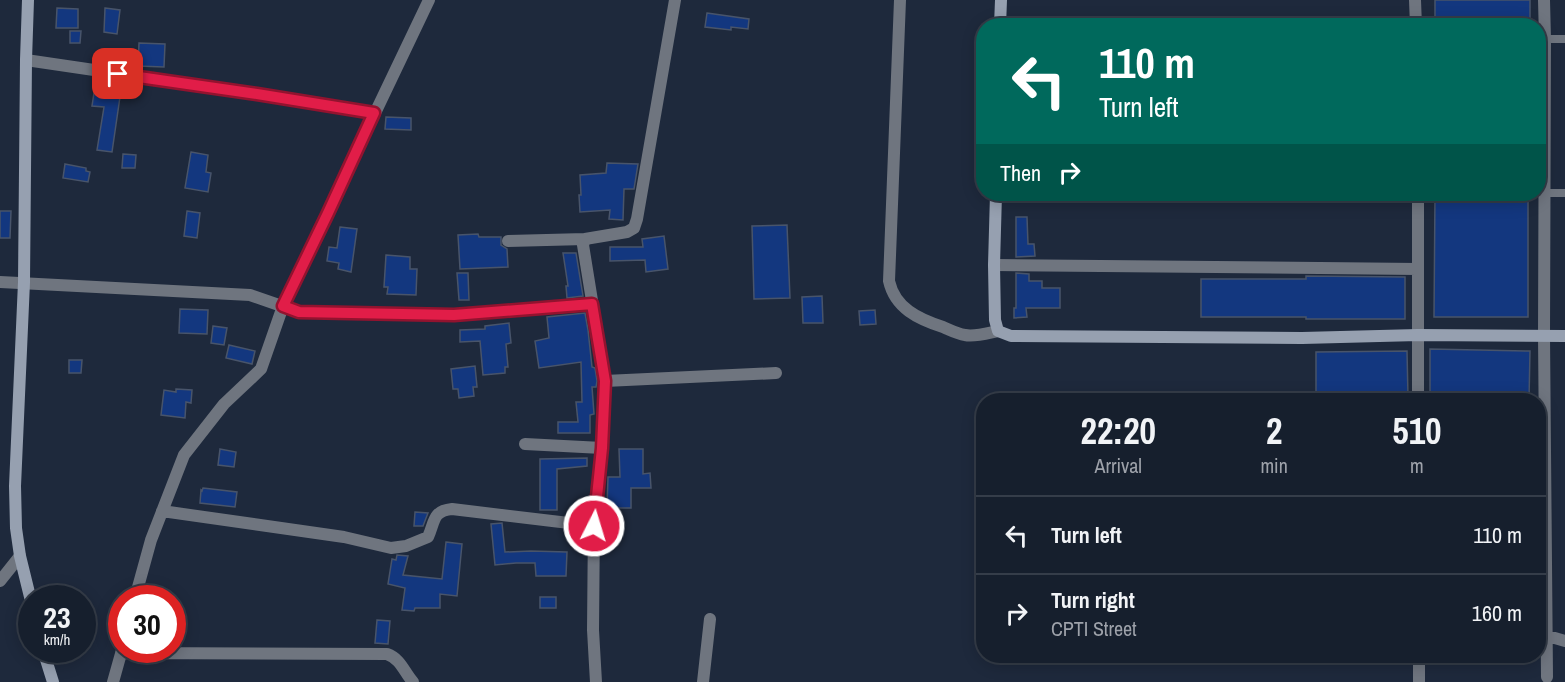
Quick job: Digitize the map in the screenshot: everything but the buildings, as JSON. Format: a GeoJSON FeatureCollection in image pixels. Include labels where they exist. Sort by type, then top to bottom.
{"type":"FeatureCollection","features":[{"type":"Feature","properties":{"kind":"street"},"geometry":{"type":"LineString","coordinates":[[27,585],[16,528],[15,486],[24,282],[28,0]]}},
{"type":"Feature","properties":{"kind":"street"},"geometry":{"type":"LineString","coordinates":[[139,585],[151,540],[184,455],[224,404],[261,369],[283,306],[429,0]]}},
{"type":"Feature","properties":{"kind":"street"},"geometry":{"type":"LineString","coordinates":[[508,241],[585,239],[627,232],[634,228],[675,0]]}},
{"type":"Feature","properties":{"kind":"street"},"geometry":{"type":"LineString","coordinates":[[900,0],[889,281],[898,302],[907,311],[929,323],[967,336],[998,331],[1011,336],[1302,338],[1418,335],[1565,336]]}},
{"type":"Feature","properties":{"kind":"street"},"geometry":{"type":"LineString","coordinates":[[1000,18],[1001,0]]}},
{"type":"Feature","properties":{"kind":"street"},"geometry":{"type":"LineString","coordinates":[[1415,0],[1416,18]]}},
{"type":"Feature","properties":{"kind":"street"},"geometry":{"type":"LineString","coordinates":[[1543,18],[1544,0]]}},
{"type":"Feature","properties":{"kind":"street"},"geometry":{"type":"LineString","coordinates":[[26,60],[374,113]]}},
{"type":"Feature","properties":{"kind":"street"},"geometry":{"type":"LineString","coordinates":[[996,201],[994,266],[995,320],[998,331]]}},
{"type":"Feature","properties":{"kind":"street"},"geometry":{"type":"LineString","coordinates":[[1418,201],[1418,393]]}},
{"type":"Feature","properties":{"kind":"street"},"geometry":{"type":"LineString","coordinates":[[1544,201],[1545,393]]}},
{"type":"Feature","properties":{"kind":"street"},"geometry":{"type":"LineString","coordinates":[[585,239],[583,248],[605,381],[602,448],[594,526],[593,630],[596,682]]}},
{"type":"Feature","properties":{"kind":"street"},"geometry":{"type":"LineString","coordinates":[[994,266],[1418,269]]}},
{"type":"Feature","properties":{"kind":"street"},"geometry":{"type":"LineString","coordinates":[[0,282],[250,295],[299,312],[454,315],[592,304]]}},
{"type":"Feature","properties":{"kind":"street"},"geometry":{"type":"LineString","coordinates":[[605,381],[776,373]]}},
{"type":"Feature","properties":{"kind":"street"},"geometry":{"type":"LineString","coordinates":[[525,444],[602,448]]}},
{"type":"Feature","properties":{"kind":"street"},"geometry":{"type":"LineString","coordinates":[[1546,486],[1547,677]]}},
{"type":"Feature","properties":{"kind":"street"},"geometry":{"type":"LineString","coordinates":[[162,511],[344,537],[392,548],[406,546],[428,537],[437,514],[452,509],[594,526]]}},
{"type":"Feature","properties":{"kind":"street"},"geometry":{"type":"LineString","coordinates":[[0,581],[20,556]]}},
{"type":"Feature","properties":{"kind":"street"},"geometry":{"type":"LineString","coordinates":[[703,682],[710,619]]}},
{"type":"Feature","properties":{"kind":"street"},"geometry":{"type":"LineString","coordinates":[[1548,636],[1565,641]]}},
{"type":"Feature","properties":{"kind":"street"},"geometry":{"type":"LineString","coordinates":[[186,652],[387,654],[394,656],[413,682]]}},
{"type":"Feature","properties":{"kind":"street"},"geometry":{"type":"LineString","coordinates":[[47,663],[53,682]]}},
{"type":"Feature","properties":{"kind":"street"},"geometry":{"type":"LineString","coordinates":[[113,682],[118,663]]}},
{"type":"Feature","properties":{"kind":"street"},"geometry":{"type":"LineString","coordinates":[[1419,663],[1419,682]]}},
{"type":"Feature","properties":{"kind":"lane"},"geometry":{"type":"LineString","coordinates":[[1546,39],[1565,39]]}},
{"type":"Feature","properties":{"kind":"lane"},"geometry":{"type":"LineString","coordinates":[[1546,193],[1565,193]]}},
{"type":"Feature","properties":{"kind":"route"},"geometry":{"type":"LineString","coordinates":[[118,74],[374,113],[283,306],[299,312],[454,315],[592,304],[605,381],[602,448],[594,526]]}}]}
